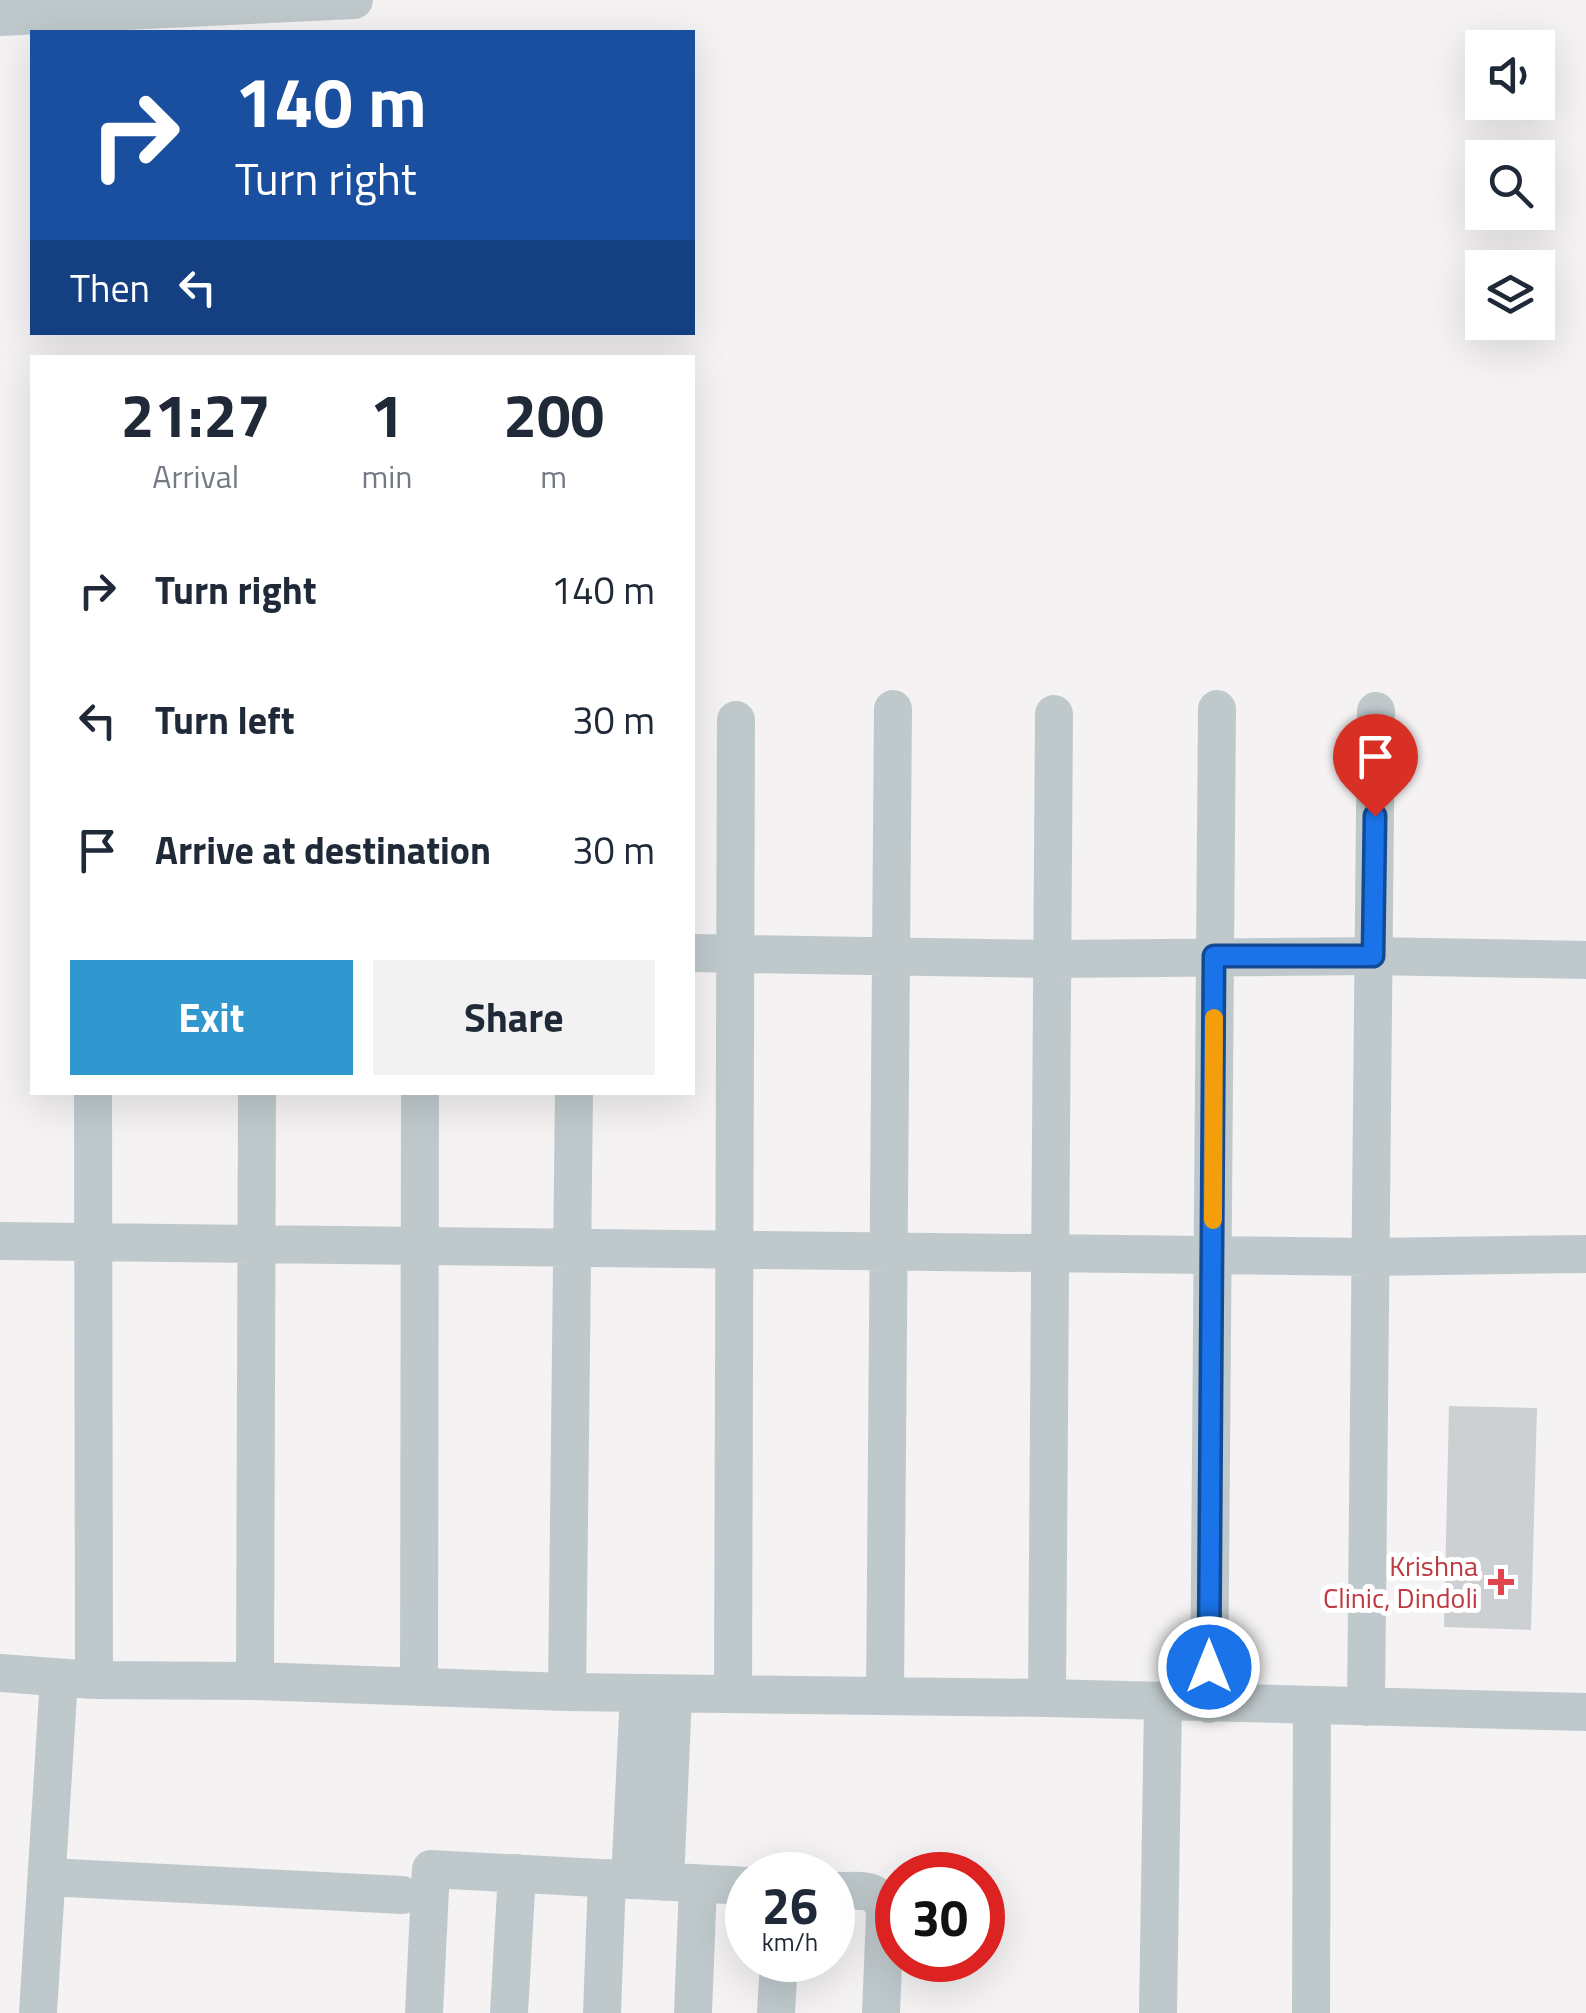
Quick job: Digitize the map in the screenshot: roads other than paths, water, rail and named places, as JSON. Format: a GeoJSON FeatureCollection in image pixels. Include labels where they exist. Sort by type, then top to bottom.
{"type":"FeatureCollection","features":[{"type":"Feature","properties":{"kind":"street"},"geometry":{"type":"LineString","coordinates":[[0,17],[354,0]]}},
{"type":"Feature","properties":{"kind":"street"},"geometry":{"type":"LineString","coordinates":[[1209,1704],[1216,709]]}},
{"type":"Feature","properties":{"kind":"street"},"geometry":{"type":"LineString","coordinates":[[885,1696],[892,710]]}},
{"type":"Feature","properties":{"kind":"street"},"geometry":{"type":"LineString","coordinates":[[1366,1706],[1376,710]]}},
{"type":"Feature","properties":{"kind":"street"},"geometry":{"type":"LineString","coordinates":[[1047,1698],[1054,714]]}},
{"type":"Feature","properties":{"kind":"street"},"geometry":{"type":"LineString","coordinates":[[734,1694],[736,720]]}},
{"type":"Feature","properties":{"kind":"street"},"geometry":{"type":"LineString","coordinates":[[695,953],[1052,959],[1373,956],[1586,960]]}},
{"type":"Feature","properties":{"kind":"street"},"geometry":{"type":"LineString","coordinates":[[38,2013],[47,1877],[77,1679],[93,1242],[92,1095]]}},
{"type":"Feature","properties":{"kind":"street"},"geometry":{"type":"LineString","coordinates":[[255,1682],[258,1095]]}},
{"type":"Feature","properties":{"kind":"street"},"geometry":{"type":"LineString","coordinates":[[419,1686],[420,1095]]}},
{"type":"Feature","properties":{"kind":"street"},"geometry":{"type":"LineString","coordinates":[[567,1692],[574,1095]]}},
{"type":"Feature","properties":{"kind":"street"},"geometry":{"type":"LineString","coordinates":[[0,1242],[1371,1257],[1586,1254]]}},
{"type":"Feature","properties":{"kind":"street"},"geometry":{"type":"LineString","coordinates":[[0,1673],[77,1679],[567,1692],[1047,1698],[1586,1712]]}},
{"type":"Feature","properties":{"kind":"street"},"geometry":{"type":"LineString","coordinates":[[602,2013],[650,1881],[656,1693]]}},
{"type":"Feature","properties":{"kind":"street"},"geometry":{"type":"LineString","coordinates":[[1158,2013],[1163,1702]]}},
{"type":"Feature","properties":{"kind":"street"},"geometry":{"type":"LineString","coordinates":[[1310,2013],[1312,1706]]}},
{"type":"Feature","properties":{"kind":"street"},"geometry":{"type":"LineString","coordinates":[[424,2013],[431,1869],[725,1885]]}},
{"type":"Feature","properties":{"kind":"street"},"geometry":{"type":"LineString","coordinates":[[509,2013],[517,1874]]}},
{"type":"Feature","properties":{"kind":"street"},"geometry":{"type":"LineString","coordinates":[[47,1877],[402,1895]]}},
{"type":"Feature","properties":{"kind":"street"},"geometry":{"type":"LineString","coordinates":[[650,1881],[692,2013]]}},
{"type":"Feature","properties":{"kind":"street"},"geometry":{"type":"LineString","coordinates":[[855,1892],[875,1893],[882,1900],[885,1914],[881,2013]]}},
{"type":"Feature","properties":{"kind":"street"},"geometry":{"type":"LineString","coordinates":[[776,2013],[778,1982]]}},
{"type":"Feature","properties":{"kind":"place","name":"Krishna Clinic, Dindoli"},"geometry":{"type":"Point","coordinates":[1501,1582]}}]}
